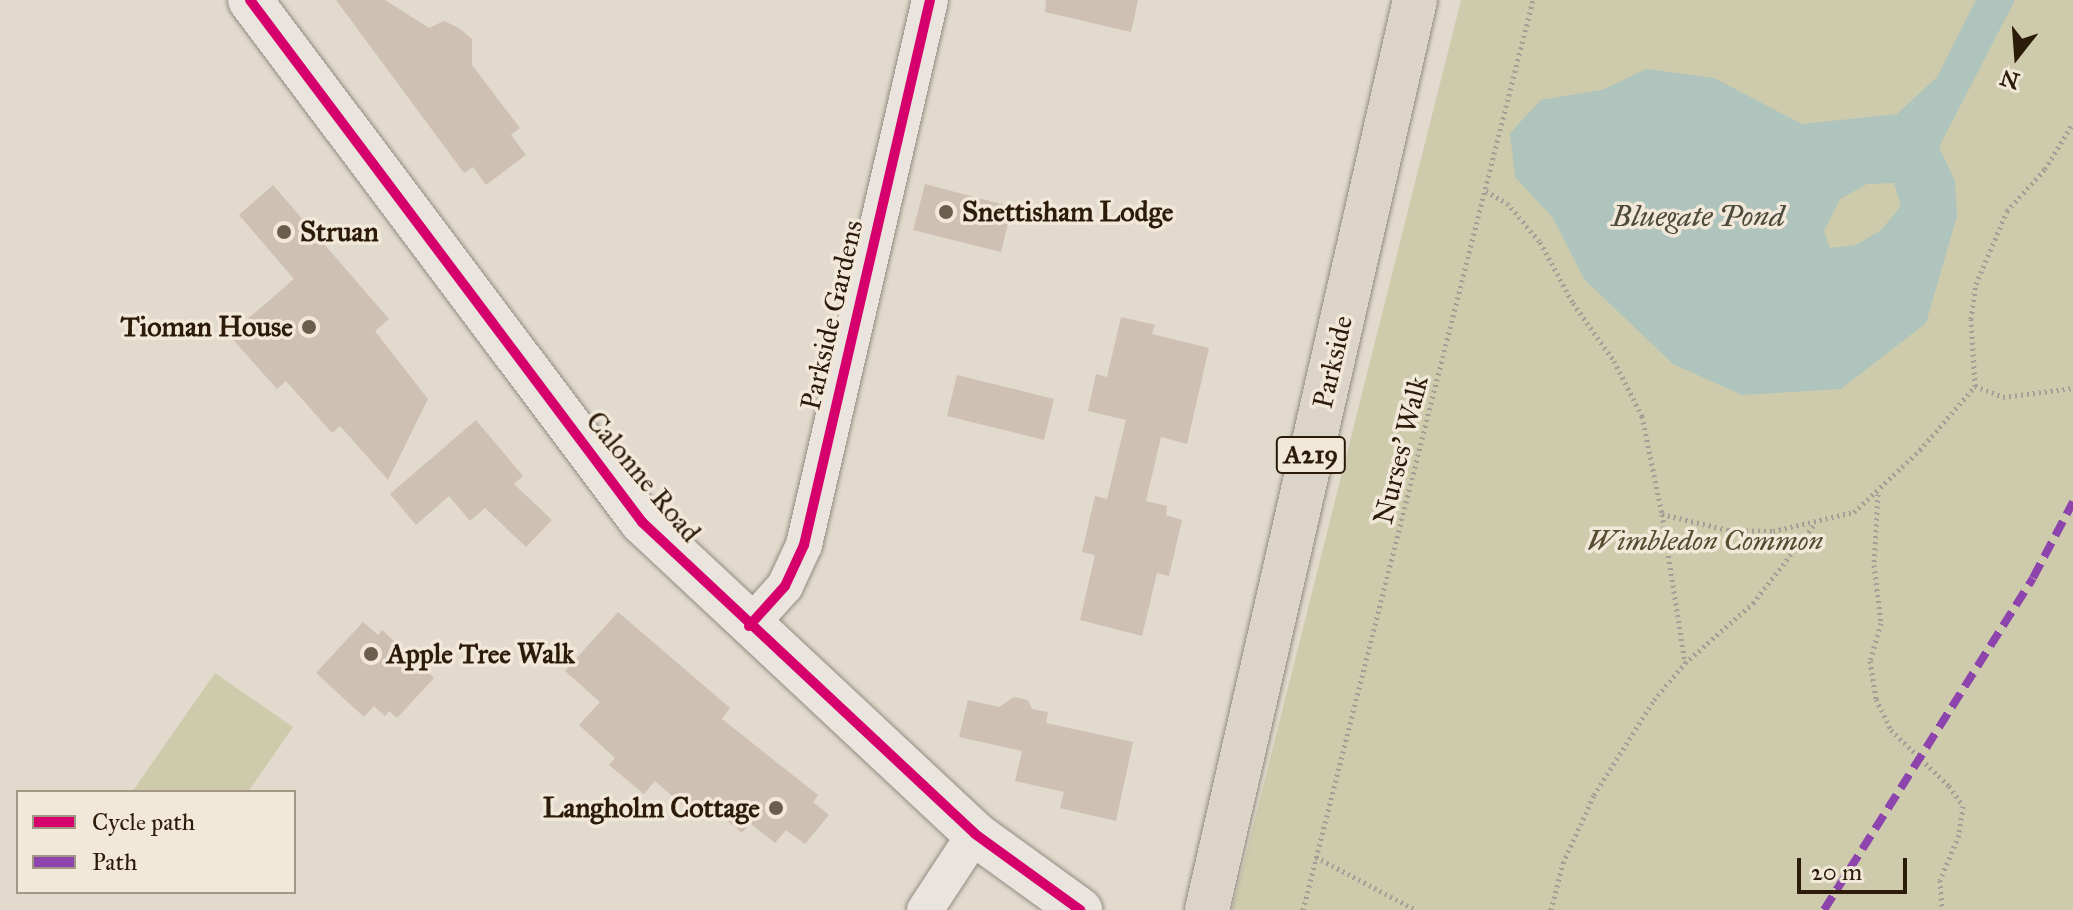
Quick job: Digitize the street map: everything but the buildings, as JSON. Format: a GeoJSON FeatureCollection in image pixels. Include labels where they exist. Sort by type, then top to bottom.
{"type":"FeatureCollection","features":[{"type":"Feature","properties":{"kind":"main road","name":"Parkside"},"geometry":{"type":"LineString","coordinates":[[1207,910],[1415,0]]}},
{"type":"Feature","properties":{"kind":"street","name":"Calonne Road"},"geometry":{"type":"LineString","coordinates":[[250,0],[642,522],[749,626],[975,834],[1080,910]]}},
{"type":"Feature","properties":{"kind":"street","name":"Parkside Gardens"},"geometry":{"type":"LineString","coordinates":[[749,626],[785,586],[804,545],[930,0]]}},
{"type":"Feature","properties":{"kind":"street"},"geometry":{"type":"LineString","coordinates":[[925,910],[975,834]]}},
{"type":"Feature","properties":{"kind":"path"},"geometry":{"type":"LineString","coordinates":[[1662,514],[1728,530],[1773,531],[1815,524],[1854,512],[1878,494],[1975,386],[1971,319],[1976,284],[2007,211],[2045,169],[2073,123]]}},
{"type":"Feature","properties":{"kind":"path"},"geometry":{"type":"LineString","coordinates":[[1486,191],[1507,203],[1540,242],[1573,303],[1614,361],[1642,416],[1662,514],[1685,663]]}},
{"type":"Feature","properties":{"kind":"path"},"geometry":{"type":"LineString","coordinates":[[1975,386],[2003,397],[2073,388]]}},
{"type":"Feature","properties":{"kind":"path"},"geometry":{"type":"LineString","coordinates":[[1878,494],[1874,565],[1881,623],[1870,661],[1876,699],[1891,730],[1963,806],[1959,835],[1940,880],[1942,910]]}},
{"type":"Feature","properties":{"kind":"path"},"geometry":{"type":"LineString","coordinates":[[1551,910],[1563,863],[1594,795],[1654,700],[1685,663],[1753,603],[1815,524]]}},
{"type":"Feature","properties":{"kind":"path"},"geometry":{"type":"LineString","coordinates":[[1316,857],[1416,910]]}},
{"type":"Feature","properties":{"kind":"green space","name":"Wimbledon Common"},"geometry":{"type":"Polygon","coordinates":[[[1461,0],[2073,0],[2073,910],[1232,910],[1461,0]]]}},
{"type":"Feature","properties":{"kind":"green space"},"geometry":{"type":"Polygon","coordinates":[[[215,673],[293,727],[249,790],[133,790],[215,673]]]}},
{"type":"Feature","properties":{"kind":"water","name":"Bluegate Pond"},"geometry":{"type":"Polygon","coordinates":[[[1976,0],[2015,0],[1939,147],[1955,181],[1957,216],[1926,323],[1841,389],[1742,395],[1673,364],[1584,279],[1553,218],[1515,177],[1510,133],[1541,100],[1602,90],[1646,69],[1714,78],[1802,124],[1897,114],[1937,77],[1976,0]],[[1894,183],[1867,184],[1840,199],[1824,231],[1830,248],[1856,245],[1881,230],[1901,206],[1894,183]]]}},
{"type":"Feature","properties":{"kind":"marked path"},"geometry":{"type":"LineString","coordinates":[[1824,910],[2033,578],[2073,502]]}},
{"type":"Feature","properties":{"kind":"cycle path"},"geometry":{"type":"LineString","coordinates":[[250,0],[642,522],[975,834],[1080,910]]}},
{"type":"Feature","properties":{"kind":"cycle path"},"geometry":{"type":"LineString","coordinates":[[749,626],[785,586],[804,545],[930,0]]}},
{"type":"Feature","properties":{"kind":"place","name":"Snettisham Lodge"},"geometry":{"type":"Point","coordinates":[946,212]}},
{"type":"Feature","properties":{"kind":"place","name":"Struan"},"geometry":{"type":"Point","coordinates":[284,232]}},
{"type":"Feature","properties":{"kind":"place","name":"Tioman House"},"geometry":{"type":"Point","coordinates":[309,327]}},
{"type":"Feature","properties":{"kind":"place","name":"Apple Tree Walk"},"geometry":{"type":"Point","coordinates":[371,654]}},
{"type":"Feature","properties":{"kind":"place","name":"Langholm Cottage"},"geometry":{"type":"Point","coordinates":[776,808]}}]}
